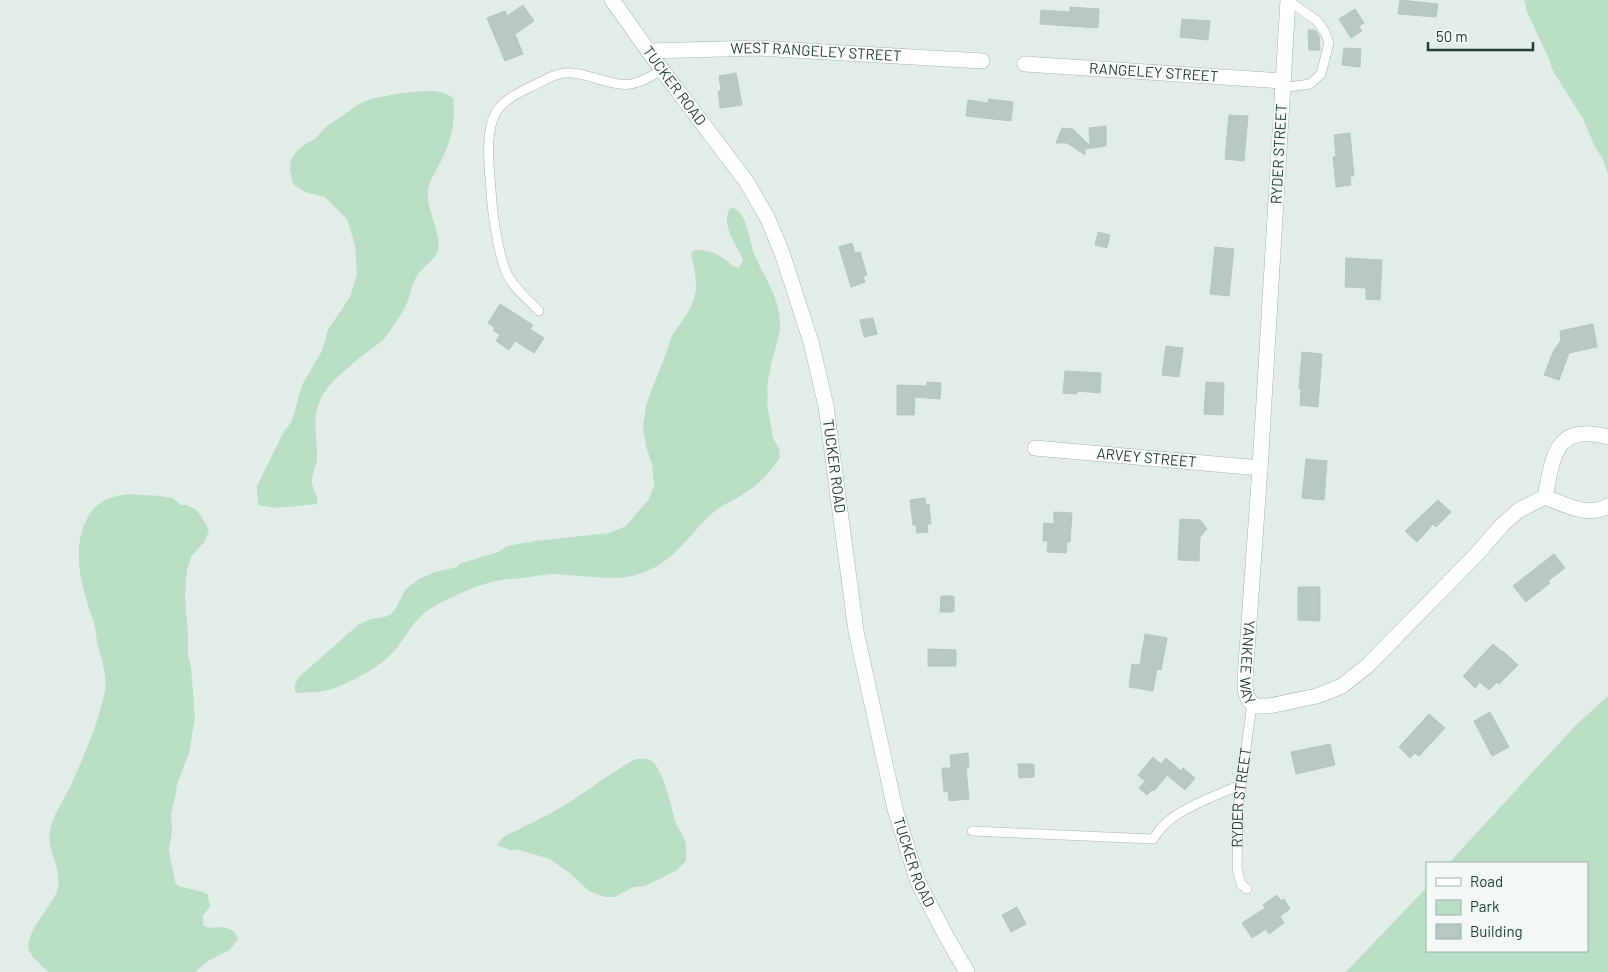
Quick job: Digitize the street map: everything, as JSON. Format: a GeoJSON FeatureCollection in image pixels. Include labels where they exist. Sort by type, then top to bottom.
{"type":"FeatureCollection","features":[{"type":"Feature","properties":{"kind":"street","name":"TUCKER ROAD"},"geometry":{"type":"LineString","coordinates":[[612,0],[746,181],[768,219],[782,253],[811,342],[826,406],[856,631],[895,808],[918,882],[967,972]]}},
{"type":"Feature","properties":{"kind":"street","name":"RYDER STREET"},"geometry":{"type":"LineString","coordinates":[[1269,307],[1288,0]]}},
{"type":"Feature","properties":{"kind":"street","name":"WEST RANGELEY STREET"},"geometry":{"type":"LineString","coordinates":[[648,51],[760,48],[982,61]]}},
{"type":"Feature","properties":{"kind":"street","name":"RANGELEY STREET"},"geometry":{"type":"LineString","coordinates":[[1025,64],[1282,84]]}},
{"type":"Feature","properties":{"kind":"street","name":"YANKEE WAY"},"geometry":{"type":"LineString","coordinates":[[1269,307],[1246,679],[1246,692],[1252,704],[1259,707],[1269,706],[1318,696],[1342,686],[1367,666],[1476,555],[1502,525],[1519,510],[1545,497]]}},
{"type":"Feature","properties":{"kind":"street"},"geometry":{"type":"LineString","coordinates":[[1608,437],[1593,433],[1578,435],[1566,440],[1557,449],[1552,461],[1545,497],[1581,510],[1603,509],[1608,506]]}},
{"type":"Feature","properties":{"kind":"street","name":"ARVEY STREET"},"geometry":{"type":"LineString","coordinates":[[1035,448],[1260,468]]}},
{"type":"Feature","properties":{"kind":"lane"},"geometry":{"type":"LineString","coordinates":[[1282,84],[1310,84],[1321,74],[1329,43],[1326,32],[1318,21],[1288,0]]}},
{"type":"Feature","properties":{"kind":"lane"},"geometry":{"type":"LineString","coordinates":[[540,311],[516,288],[507,275],[492,210],[489,161],[492,120],[498,109],[508,99],[549,77],[564,72],[578,73],[625,85],[642,82],[662,70]]}},
{"type":"Feature","properties":{"kind":"lane","name":"RYDER STREET"},"geometry":{"type":"LineString","coordinates":[[1247,889],[1241,884],[1237,869],[1238,807],[1252,704]]}},
{"type":"Feature","properties":{"kind":"lane"},"geometry":{"type":"LineString","coordinates":[[972,831],[1153,839],[1172,818],[1241,785]]}},
{"type":"Feature","properties":{"kind":"green space"},"geometry":{"type":"Polygon","coordinates":[[[1524,0],[1608,0],[1608,174],[1603,159],[1595,147],[1583,119],[1552,69],[1527,12],[1524,0]]]}},
{"type":"Feature","properties":{"kind":"green space"},"geometry":{"type":"Polygon","coordinates":[[[425,91],[440,92],[450,96],[453,98],[454,107],[453,124],[449,140],[428,189],[429,204],[438,236],[438,249],[432,260],[415,279],[406,306],[383,340],[339,375],[320,400],[316,414],[317,460],[312,479],[317,504],[277,508],[258,505],[257,486],[283,433],[292,421],[302,385],[322,351],[328,330],[350,297],[357,275],[355,245],[347,219],[325,197],[305,192],[293,184],[290,169],[291,160],[296,152],[308,142],[314,140],[326,127],[359,104],[370,99],[425,91]]]}},
{"type":"Feature","properties":{"kind":"green space"},"geometry":{"type":"Polygon","coordinates":[[[730,208],[737,210],[743,217],[753,251],[778,306],[780,329],[768,378],[767,404],[773,438],[779,449],[780,458],[767,474],[748,491],[711,514],[667,560],[642,573],[621,578],[552,574],[498,581],[483,585],[446,600],[428,610],[416,621],[389,656],[364,674],[345,684],[324,691],[298,693],[295,691],[295,684],[300,676],[358,625],[392,613],[405,590],[419,579],[498,552],[507,546],[609,533],[626,526],[649,499],[654,486],[652,464],[646,447],[643,426],[646,405],[671,339],[688,312],[695,296],[696,281],[691,253],[695,250],[713,253],[739,268],[743,260],[728,228],[727,215],[730,208]]]}},
{"type":"Feature","properties":{"kind":"green space"},"geometry":{"type":"Polygon","coordinates":[[[128,494],[172,498],[182,505],[195,509],[201,515],[209,531],[204,542],[191,557],[187,570],[185,596],[188,655],[191,668],[195,717],[189,753],[177,784],[171,813],[172,830],[169,850],[175,882],[178,886],[208,895],[210,907],[203,916],[203,925],[208,928],[222,927],[230,929],[234,931],[238,939],[230,950],[208,961],[195,972],[48,972],[31,955],[28,945],[34,928],[56,895],[58,888],[58,874],[50,839],[51,826],[90,740],[105,691],[104,668],[95,626],[82,583],[79,545],[86,521],[93,509],[109,498],[128,494]]]}},
{"type":"Feature","properties":{"kind":"green space"},"geometry":{"type":"Polygon","coordinates":[[[1608,696],[1608,972],[1346,972],[1426,888],[1426,952],[1588,952],[1588,862],[1450,862],[1576,725],[1608,696]]]}},
{"type":"Feature","properties":{"kind":"green space"},"geometry":{"type":"Polygon","coordinates":[[[636,759],[648,759],[654,763],[663,778],[676,823],[686,845],[686,861],[677,870],[645,886],[634,887],[614,897],[605,897],[589,891],[571,874],[550,859],[519,850],[510,850],[497,845],[503,837],[565,805],[636,759]]]}},
{"type":"Feature","properties":{"kind":"building"},"geometry":{"type":"Polygon","coordinates":[[[1400,0],[1438,4],[1436,17],[1398,14],[1400,0]]]}},
{"type":"Feature","properties":{"kind":"building"},"geometry":{"type":"Polygon","coordinates":[[[523,5],[534,21],[515,34],[523,54],[505,61],[487,18],[505,11],[507,16],[523,5]]]}},
{"type":"Feature","properties":{"kind":"building"},"geometry":{"type":"Polygon","coordinates":[[[1070,7],[1099,9],[1098,28],[1040,24],[1041,10],[1070,12],[1070,7]]]}},
{"type":"Feature","properties":{"kind":"building"},"geometry":{"type":"Polygon","coordinates":[[[1355,9],[1364,23],[1359,26],[1362,31],[1351,38],[1339,19],[1355,9]]]}},
{"type":"Feature","properties":{"kind":"building"},"geometry":{"type":"Polygon","coordinates":[[[1182,19],[1210,21],[1208,40],[1180,37],[1182,19]]]}},
{"type":"Feature","properties":{"kind":"building"},"geometry":{"type":"Polygon","coordinates":[[[1308,30],[1315,30],[1319,35],[1320,50],[1309,50],[1308,30]]]}},
{"type":"Feature","properties":{"kind":"building"},"geometry":{"type":"Polygon","coordinates":[[[1344,48],[1361,49],[1360,67],[1342,65],[1344,48]]]}},
{"type":"Feature","properties":{"kind":"building"},"geometry":{"type":"Polygon","coordinates":[[[736,73],[742,105],[720,108],[718,91],[721,91],[719,76],[736,73]]]}},
{"type":"Feature","properties":{"kind":"building"},"geometry":{"type":"Polygon","coordinates":[[[989,99],[1013,102],[1011,121],[966,116],[968,100],[988,103],[989,99]]]}},
{"type":"Feature","properties":{"kind":"building"},"geometry":{"type":"Polygon","coordinates":[[[1229,115],[1248,116],[1244,161],[1225,159],[1229,115]]]}},
{"type":"Feature","properties":{"kind":"building"},"geometry":{"type":"Polygon","coordinates":[[[1106,126],[1106,146],[1085,149],[1085,155],[1067,143],[1056,143],[1062,128],[1073,129],[1090,146],[1089,128],[1106,126]]]}},
{"type":"Feature","properties":{"kind":"building"},"geometry":{"type":"Polygon","coordinates":[[[1350,133],[1354,176],[1350,176],[1351,185],[1336,187],[1333,157],[1336,157],[1334,135],[1350,133]]]}},
{"type":"Feature","properties":{"kind":"building"},"geometry":{"type":"Polygon","coordinates":[[[1098,232],[1110,235],[1107,248],[1095,245],[1098,232]]]}},
{"type":"Feature","properties":{"kind":"building"},"geometry":{"type":"Polygon","coordinates":[[[852,243],[855,253],[860,252],[867,275],[863,276],[865,282],[851,287],[839,247],[852,243]]]}},
{"type":"Feature","properties":{"kind":"building"},"geometry":{"type":"Polygon","coordinates":[[[1215,247],[1234,249],[1229,296],[1210,294],[1215,247]]]}},
{"type":"Feature","properties":{"kind":"building"},"geometry":{"type":"Polygon","coordinates":[[[1346,258],[1382,260],[1380,300],[1366,299],[1366,288],[1345,287],[1346,258]]]}},
{"type":"Feature","properties":{"kind":"building"},"geometry":{"type":"Polygon","coordinates":[[[500,304],[533,325],[530,329],[544,338],[534,353],[515,341],[509,350],[496,341],[500,335],[488,323],[500,304]]]}},
{"type":"Feature","properties":{"kind":"building"},"geometry":{"type":"Polygon","coordinates":[[[873,318],[877,334],[864,337],[860,320],[873,318]]]}},
{"type":"Feature","properties":{"kind":"building"},"geometry":{"type":"Polygon","coordinates":[[[1593,324],[1597,347],[1569,353],[1559,380],[1544,375],[1553,352],[1561,340],[1560,331],[1593,324]]]}},
{"type":"Feature","properties":{"kind":"building"},"geometry":{"type":"Polygon","coordinates":[[[1166,346],[1183,348],[1179,377],[1162,375],[1166,346]]]}},
{"type":"Feature","properties":{"kind":"building"},"geometry":{"type":"Polygon","coordinates":[[[1302,352],[1322,354],[1318,407],[1300,405],[1301,389],[1299,389],[1302,352]]]}},
{"type":"Feature","properties":{"kind":"building"},"geometry":{"type":"Polygon","coordinates":[[[1065,371],[1101,373],[1100,393],[1077,391],[1077,394],[1063,393],[1065,371]]]}},
{"type":"Feature","properties":{"kind":"building"},"geometry":{"type":"Polygon","coordinates":[[[927,382],[941,383],[940,399],[915,397],[914,415],[897,415],[897,385],[927,386],[927,382]]]}},
{"type":"Feature","properties":{"kind":"building"},"geometry":{"type":"Polygon","coordinates":[[[1206,382],[1224,383],[1223,415],[1204,414],[1206,382]]]}},
{"type":"Feature","properties":{"kind":"building"},"geometry":{"type":"Polygon","coordinates":[[[1306,459],[1327,461],[1324,500],[1302,498],[1306,459]]]}},
{"type":"Feature","properties":{"kind":"building"},"geometry":{"type":"Polygon","coordinates":[[[925,498],[926,505],[929,504],[931,524],[927,524],[928,532],[917,533],[916,525],[913,525],[910,500],[925,498]]]}},
{"type":"Feature","properties":{"kind":"building"},"geometry":{"type":"Polygon","coordinates":[[[1438,500],[1451,512],[1436,527],[1433,524],[1417,542],[1405,531],[1438,500]]]}},
{"type":"Feature","properties":{"kind":"building"},"geometry":{"type":"Polygon","coordinates":[[[1054,512],[1072,513],[1070,542],[1067,542],[1066,553],[1047,552],[1048,541],[1043,541],[1044,523],[1054,524],[1054,512]]]}},
{"type":"Feature","properties":{"kind":"building"},"geometry":{"type":"Polygon","coordinates":[[[1180,519],[1200,520],[1207,529],[1200,537],[1199,561],[1178,560],[1180,519]]]}},
{"type":"Feature","properties":{"kind":"building"},"geometry":{"type":"Polygon","coordinates":[[[1554,554],[1565,568],[1526,602],[1513,586],[1554,554]]]}},
{"type":"Feature","properties":{"kind":"building"},"geometry":{"type":"Polygon","coordinates":[[[1298,587],[1320,587],[1320,621],[1298,620],[1298,587]]]}},
{"type":"Feature","properties":{"kind":"building"},"geometry":{"type":"Polygon","coordinates":[[[941,596],[954,596],[954,612],[940,612],[941,596]]]}},
{"type":"Feature","properties":{"kind":"building"},"geometry":{"type":"Polygon","coordinates":[[[1145,634],[1167,638],[1161,670],[1157,669],[1153,691],[1129,687],[1132,664],[1140,665],[1145,634]]]}},
{"type":"Feature","properties":{"kind":"building"},"geometry":{"type":"Polygon","coordinates":[[[1493,644],[1518,665],[1499,684],[1497,682],[1489,690],[1480,682],[1475,688],[1463,676],[1493,644]]]}},
{"type":"Feature","properties":{"kind":"building"},"geometry":{"type":"Polygon","coordinates":[[[928,649],[956,650],[956,666],[928,666],[928,649]]]}},
{"type":"Feature","properties":{"kind":"building"},"geometry":{"type":"Polygon","coordinates":[[[1490,712],[1509,747],[1492,756],[1474,721],[1490,712]]]}},
{"type":"Feature","properties":{"kind":"building"},"geometry":{"type":"Polygon","coordinates":[[[1429,714],[1445,728],[1419,756],[1415,753],[1410,758],[1399,747],[1429,714]]]}},
{"type":"Feature","properties":{"kind":"building"},"geometry":{"type":"Polygon","coordinates":[[[1330,744],[1335,765],[1296,774],[1291,752],[1330,744]]]}},
{"type":"Feature","properties":{"kind":"building"},"geometry":{"type":"Polygon","coordinates":[[[968,753],[969,768],[966,768],[969,799],[949,801],[948,791],[944,792],[942,768],[951,768],[950,755],[968,753]]]}},
{"type":"Feature","properties":{"kind":"building"},"geometry":{"type":"Polygon","coordinates":[[[1153,757],[1161,764],[1166,758],[1181,771],[1183,768],[1195,778],[1185,790],[1167,775],[1154,791],[1152,790],[1147,795],[1139,788],[1145,781],[1138,775],[1153,757]]]}},
{"type":"Feature","properties":{"kind":"building"},"geometry":{"type":"Polygon","coordinates":[[[1018,764],[1034,764],[1034,777],[1019,778],[1018,764]]]}},
{"type":"Feature","properties":{"kind":"building"},"geometry":{"type":"Polygon","coordinates":[[[1277,895],[1281,901],[1284,899],[1290,909],[1280,916],[1284,923],[1269,934],[1266,929],[1252,938],[1242,923],[1265,908],[1263,905],[1277,895]]]}},
{"type":"Feature","properties":{"kind":"building"},"geometry":{"type":"Polygon","coordinates":[[[1017,907],[1026,924],[1011,932],[1002,915],[1017,907]]]}}]}
